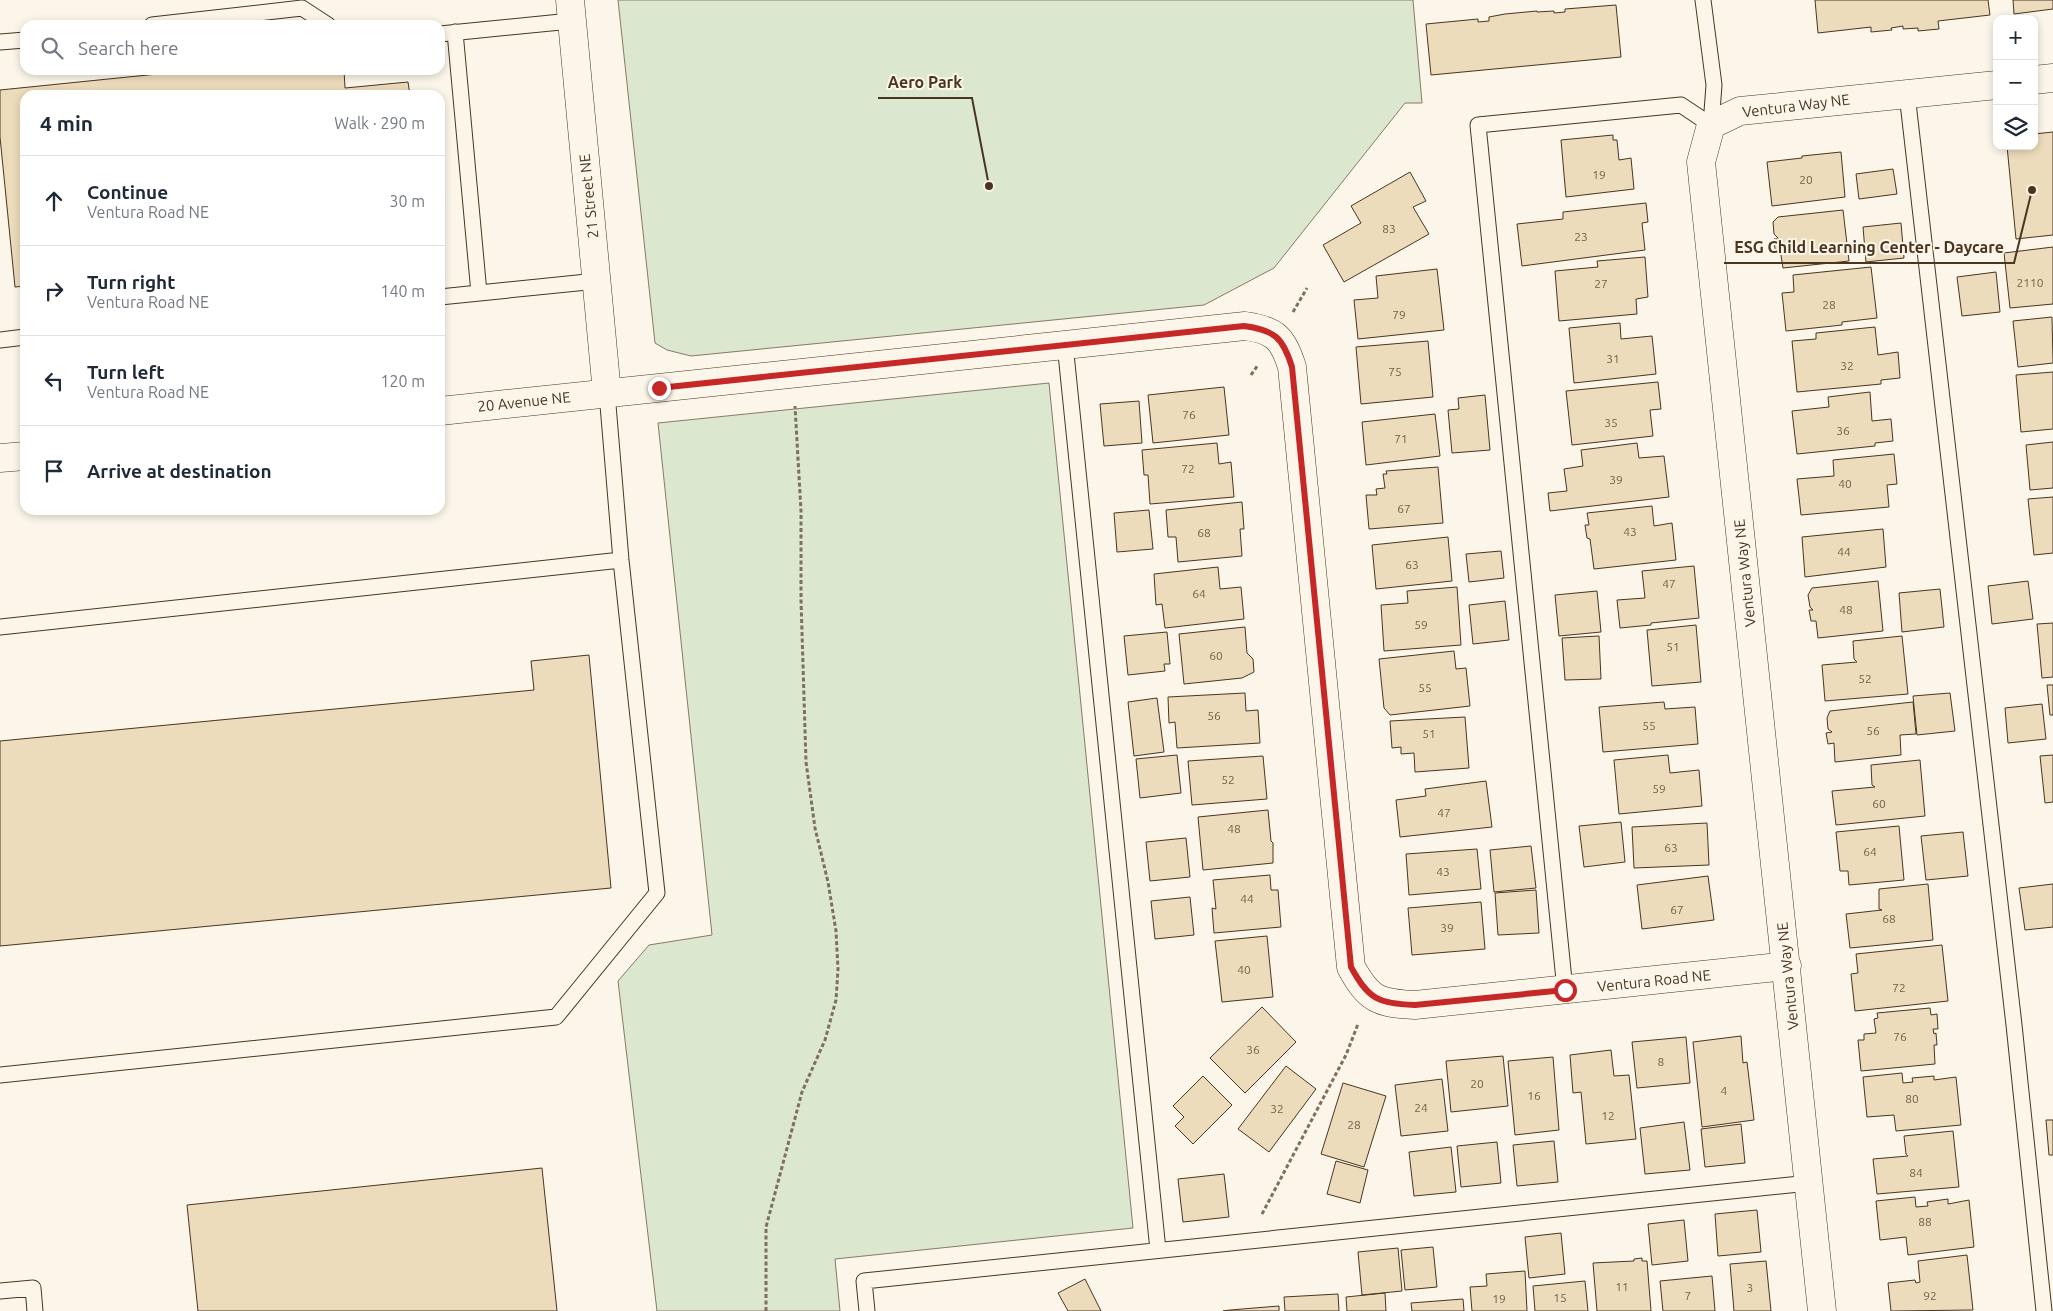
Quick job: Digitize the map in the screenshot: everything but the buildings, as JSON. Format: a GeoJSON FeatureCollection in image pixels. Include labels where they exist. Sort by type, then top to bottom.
{"type":"FeatureCollection","features":[{"type":"Feature","properties":{"kind":"street","name":"21 Street NE"},"geometry":{"type":"LineString","coordinates":[[571,10],[598,281],[607,393]]}},
{"type":"Feature","properties":{"kind":"street"},"geometry":{"type":"LineString","coordinates":[[2038,80],[2053,78]]}},
{"type":"Feature","properties":{"kind":"street","name":"Ventura Way NE"},"geometry":{"type":"LineString","coordinates":[[1822,1311],[1701,162],[1711,125],[1740,111],[1993,84]]}},
{"type":"Feature","properties":{"kind":"street","name":"Ventura Road NE"},"geometry":{"type":"LineString","coordinates":[[607,393],[1244,326],[1262,328],[1278,337],[1287,351],[1292,367],[1351,967],[1369,995],[1393,1004],[1415,1005],[1787,966]]}},
{"type":"Feature","properties":{"kind":"street","name":"20 Avenue NE"},"geometry":{"type":"LineString","coordinates":[[445,410],[607,393]]}},
{"type":"Feature","properties":{"kind":"street"},"geometry":{"type":"LineString","coordinates":[[0,458],[20,456]]}},
{"type":"Feature","properties":{"kind":"lane"},"geometry":{"type":"LineString","coordinates":[[1565,990],[1478,125],[1681,105],[1711,125],[1714,85],[1703,0]]}},
{"type":"Feature","properties":{"kind":"lane"},"geometry":{"type":"LineString","coordinates":[[196,20],[302,8],[320,20]]}},
{"type":"Feature","properties":{"kind":"lane"},"geometry":{"type":"LineString","coordinates":[[479,293],[447,33],[571,10]]}},
{"type":"Feature","properties":{"kind":"lane"},"geometry":{"type":"LineString","coordinates":[[0,42],[20,40]]}},
{"type":"Feature","properties":{"kind":"lane"},"geometry":{"type":"LineString","coordinates":[[1907,94],[2014,1025],[2044,1311]]}},
{"type":"Feature","properties":{"kind":"lane"},"geometry":{"type":"LineString","coordinates":[[445,296],[598,281]]}},
{"type":"Feature","properties":{"kind":"lane"},"geometry":{"type":"LineString","coordinates":[[0,340],[20,338]]}},
{"type":"Feature","properties":{"kind":"lane"},"geometry":{"type":"LineString","coordinates":[[1064,344],[1158,1250]]}},
{"type":"Feature","properties":{"kind":"lane"},"geometry":{"type":"LineString","coordinates":[[0,1075],[556,1017],[657,893],[621,560],[607,393]]}},
{"type":"Feature","properties":{"kind":"lane"},"geometry":{"type":"LineString","coordinates":[[0,627],[621,560]]}},
{"type":"Feature","properties":{"kind":"lane"},"geometry":{"type":"LineString","coordinates":[[867,1311],[864,1282],[1809,1183]]}},
{"type":"Feature","properties":{"kind":"lane"},"geometry":{"type":"LineString","coordinates":[[0,1291],[33,1288],[35,1311]]}},
{"type":"Feature","properties":{"kind":"path"},"geometry":{"type":"LineString","coordinates":[[766,1311],[766,1227],[802,1092],[825,1040],[836,1000],[838,969],[836,932],[828,882],[815,828],[806,762],[801,600],[801,511],[795,406]]}},
{"type":"Feature","properties":{"kind":"path"},"geometry":{"type":"LineString","coordinates":[[1252,1241],[1263,1212],[1346,1056]]}},
{"type":"Feature","properties":{"kind":"green space"},"geometry":{"type":"Polygon","coordinates":[[[618,0],[1413,0],[1422,103],[1405,103],[1274,268],[1204,305],[691,356],[667,350],[655,343],[618,0]]]}},
{"type":"Feature","properties":{"kind":"green space"},"geometry":{"type":"Polygon","coordinates":[[[1049,383],[1133,1228],[835,1259],[840,1311],[657,1311],[618,981],[649,945],[712,935],[658,423],[1049,383]]]}},
{"type":"Feature","properties":{"kind":"place","name":"Aero Park"},"geometry":{"type":"Point","coordinates":[989,186]}},
{"type":"Feature","properties":{"kind":"place","name":"ESG Child Learning Center - Daycare"},"geometry":{"type":"Point","coordinates":[2032,190]}},
{"type":"Feature","properties":{"kind":"route"},"geometry":{"type":"LineString","coordinates":[[659,388],[1244,326],[1262,328],[1278,337],[1287,351],[1292,367],[1351,967],[1369,995],[1393,1004],[1415,1005],[1565,990]]}}]}
